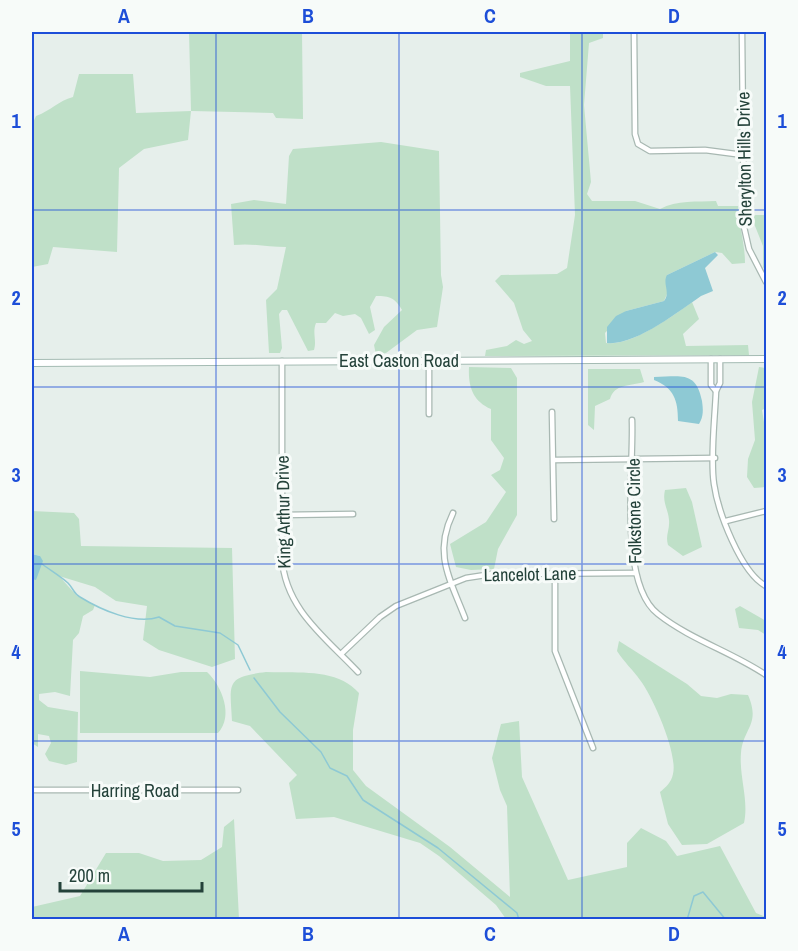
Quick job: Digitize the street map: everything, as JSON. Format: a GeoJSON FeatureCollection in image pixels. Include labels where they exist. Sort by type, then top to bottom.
{"type":"FeatureCollection","features":[{"type":"Feature","properties":{"kind":"street"},"geometry":{"type":"LineString","coordinates":[[634,32],[634,134],[640,146],[650,150],[705,150],[743,155]]}},
{"type":"Feature","properties":{"kind":"street","name":"Sherylton Hills Drive"},"geometry":{"type":"LineString","coordinates":[[742,32],[745,237],[766,282]]}},
{"type":"Feature","properties":{"kind":"street","name":"East Caston Road"},"geometry":{"type":"LineString","coordinates":[[32,363],[766,358]]}},
{"type":"Feature","properties":{"kind":"street"},"geometry":{"type":"LineString","coordinates":[[711,359],[711,385],[716,391]]}},
{"type":"Feature","properties":{"kind":"street"},"geometry":{"type":"LineString","coordinates":[[720,359],[720,383],[716,391],[714,483],[726,521],[743,562],[755,579],[766,586]]}},
{"type":"Feature","properties":{"kind":"street"},"geometry":{"type":"LineString","coordinates":[[429,360],[429,414]]}},
{"type":"Feature","properties":{"kind":"street","name":"King Arthur Drive"},"geometry":{"type":"LineString","coordinates":[[282,361],[283,564],[289,593],[303,615],[358,672]]}},
{"type":"Feature","properties":{"kind":"street"},"geometry":{"type":"LineString","coordinates":[[552,412],[554,519]]}},
{"type":"Feature","properties":{"kind":"street","name":"Folkstone Circle"},"geometry":{"type":"LineString","coordinates":[[632,420],[635,573],[644,599],[658,614],[766,675]]}},
{"type":"Feature","properties":{"kind":"street"},"geometry":{"type":"LineString","coordinates":[[554,460],[715,458]]}},
{"type":"Feature","properties":{"kind":"street"},"geometry":{"type":"LineString","coordinates":[[726,521],[766,511]]}},
{"type":"Feature","properties":{"kind":"street"},"geometry":{"type":"LineString","coordinates":[[453,513],[446,528],[442,548],[465,618]]}},
{"type":"Feature","properties":{"kind":"street"},"geometry":{"type":"LineString","coordinates":[[282,515],[353,514]]}},
{"type":"Feature","properties":{"kind":"street"},"geometry":{"type":"LineString","coordinates":[[555,573],[555,651],[593,748]]}},
{"type":"Feature","properties":{"kind":"street","name":"Lancelot Lane"},"geometry":{"type":"LineString","coordinates":[[341,654],[390,610],[452,584],[486,574],[635,573]]}},
{"type":"Feature","properties":{"kind":"street","name":"Harring Road"},"geometry":{"type":"LineString","coordinates":[[32,790],[238,790]]}},
{"type":"Feature","properties":{"kind":"green space"},"geometry":{"type":"Polygon","coordinates":[[[189,32],[302,32],[303,119],[276,118],[273,113],[191,111],[189,32]]]}},
{"type":"Feature","properties":{"kind":"green space"},"geometry":{"type":"Polygon","coordinates":[[[570,32],[603,32],[603,38],[589,43],[584,105],[591,182],[587,194],[592,201],[635,201],[660,209],[680,203],[716,201],[718,206],[738,206],[744,249],[745,263],[732,264],[722,253],[715,252],[667,275],[667,294],[664,301],[626,311],[605,333],[606,343],[616,343],[639,335],[692,302],[699,319],[683,334],[686,346],[748,345],[749,355],[485,356],[486,350],[507,346],[516,340],[524,344],[532,341],[523,330],[514,303],[495,281],[501,275],[557,274],[567,268],[575,215],[570,86],[546,86],[520,77],[520,73],[570,61],[570,32]]]}},
{"type":"Feature","properties":{"kind":"green space"},"geometry":{"type":"Polygon","coordinates":[[[79,74],[133,74],[136,113],[191,111],[188,140],[144,149],[119,168],[117,252],[53,247],[48,264],[32,267],[32,125],[36,116],[73,97],[79,74]]]}},
{"type":"Feature","properties":{"kind":"green space"},"geometry":{"type":"Polygon","coordinates":[[[381,142],[439,151],[443,287],[437,327],[417,330],[386,353],[376,355],[374,345],[384,327],[402,310],[392,298],[376,296],[370,307],[375,330],[369,334],[361,318],[355,314],[343,316],[335,313],[326,323],[316,323],[314,350],[308,351],[287,310],[282,310],[279,314],[282,348],[280,353],[269,353],[266,300],[277,289],[286,247],[234,245],[231,204],[254,200],[286,204],[289,156],[293,149],[381,142]]]}},
{"type":"Feature","properties":{"kind":"green space"},"geometry":{"type":"Polygon","coordinates":[[[766,215],[766,273],[763,267],[763,246],[751,216],[766,215]]]}},
{"type":"Feature","properties":{"kind":"green space"},"geometry":{"type":"Polygon","coordinates":[[[469,367],[511,368],[517,378],[517,515],[498,549],[494,569],[471,570],[456,567],[450,544],[486,522],[506,492],[491,475],[500,470],[504,458],[491,440],[491,409],[480,402],[473,392],[469,381],[469,367]]]}},
{"type":"Feature","properties":{"kind":"green space"},"geometry":{"type":"Polygon","coordinates":[[[759,367],[766,368],[766,408],[762,410],[766,434],[766,487],[754,488],[747,477],[748,459],[755,440],[752,402],[759,367]]]}},
{"type":"Feature","properties":{"kind":"green space"},"geometry":{"type":"Polygon","coordinates":[[[588,369],[640,369],[644,382],[619,388],[610,399],[595,406],[594,430],[588,425],[588,369]]]}},
{"type":"Feature","properties":{"kind":"green space"},"geometry":{"type":"Polygon","coordinates":[[[686,488],[692,502],[702,547],[683,556],[668,545],[669,520],[664,495],[665,490],[686,488]]]}},
{"type":"Feature","properties":{"kind":"green space"},"geometry":{"type":"Polygon","coordinates":[[[32,511],[74,513],[79,519],[81,546],[232,548],[235,659],[212,667],[159,650],[143,640],[147,606],[116,601],[95,587],[59,576],[77,596],[95,605],[93,610],[83,616],[79,633],[73,640],[70,696],[55,692],[39,694],[39,700],[48,707],[78,712],[77,762],[66,765],[49,761],[45,754],[51,743],[49,736],[38,734],[38,747],[32,743],[32,579],[36,579],[40,556],[32,554],[32,511]]]}},
{"type":"Feature","properties":{"kind":"green space"},"geometry":{"type":"Polygon","coordinates":[[[740,606],[766,621],[766,635],[758,630],[739,628],[735,609],[740,606]]]}},
{"type":"Feature","properties":{"kind":"green space"},"geometry":{"type":"Polygon","coordinates":[[[619,641],[687,684],[701,696],[717,698],[731,694],[748,695],[753,713],[741,753],[744,823],[707,844],[682,845],[668,824],[660,792],[668,784],[673,774],[672,753],[651,699],[640,680],[617,651],[619,641]]]}},
{"type":"Feature","properties":{"kind":"green space"},"geometry":{"type":"Polygon","coordinates":[[[80,671],[150,677],[181,672],[207,672],[217,685],[224,701],[226,710],[223,726],[218,733],[80,733],[80,671]]]}},
{"type":"Feature","properties":{"kind":"green space"},"geometry":{"type":"Polygon","coordinates":[[[266,672],[304,672],[329,676],[340,679],[359,693],[353,730],[353,770],[366,786],[450,847],[510,897],[507,806],[500,790],[492,758],[501,724],[519,721],[522,777],[568,880],[627,867],[627,843],[641,828],[666,841],[677,856],[720,846],[756,913],[766,919],[506,919],[496,905],[439,856],[420,843],[334,817],[296,819],[289,783],[297,775],[250,726],[232,721],[231,690],[233,684],[243,676],[266,672]]]}},
{"type":"Feature","properties":{"kind":"green space"},"geometry":{"type":"Polygon","coordinates":[[[234,819],[239,919],[32,919],[32,907],[80,896],[106,853],[139,853],[163,861],[201,860],[222,847],[224,827],[234,819]]]}},
{"type":"Feature","properties":{"kind":"water"},"geometry":{"type":"Polygon","coordinates":[[[715,252],[718,255],[705,268],[713,291],[701,296],[643,333],[630,339],[607,343],[607,327],[616,316],[664,301],[667,294],[665,282],[667,275],[715,252]]]}},
{"type":"Feature","properties":{"kind":"water"},"geometry":{"type":"Polygon","coordinates":[[[654,377],[686,377],[696,384],[703,407],[699,424],[678,421],[674,396],[661,383],[654,380],[654,377]]]}},
{"type":"Feature","properties":{"kind":"water"},"geometry":{"type":"Polygon","coordinates":[[[32,554],[40,556],[43,561],[36,580],[32,579],[32,554]]]}},
{"type":"Feature","properties":{"kind":"waterway"},"geometry":{"type":"LineString","coordinates":[[42,564],[68,583],[78,596],[118,615],[139,619],[159,617],[175,626],[220,633],[238,645],[250,670]]}},
{"type":"Feature","properties":{"kind":"waterway"},"geometry":{"type":"LineString","coordinates":[[254,678],[280,712],[321,752],[330,768],[347,776],[363,800],[438,848],[517,913],[519,920]]}},
{"type":"Feature","properties":{"kind":"waterway"},"geometry":{"type":"LineString","coordinates":[[687,920],[694,896],[703,892],[726,920]]}}]}
